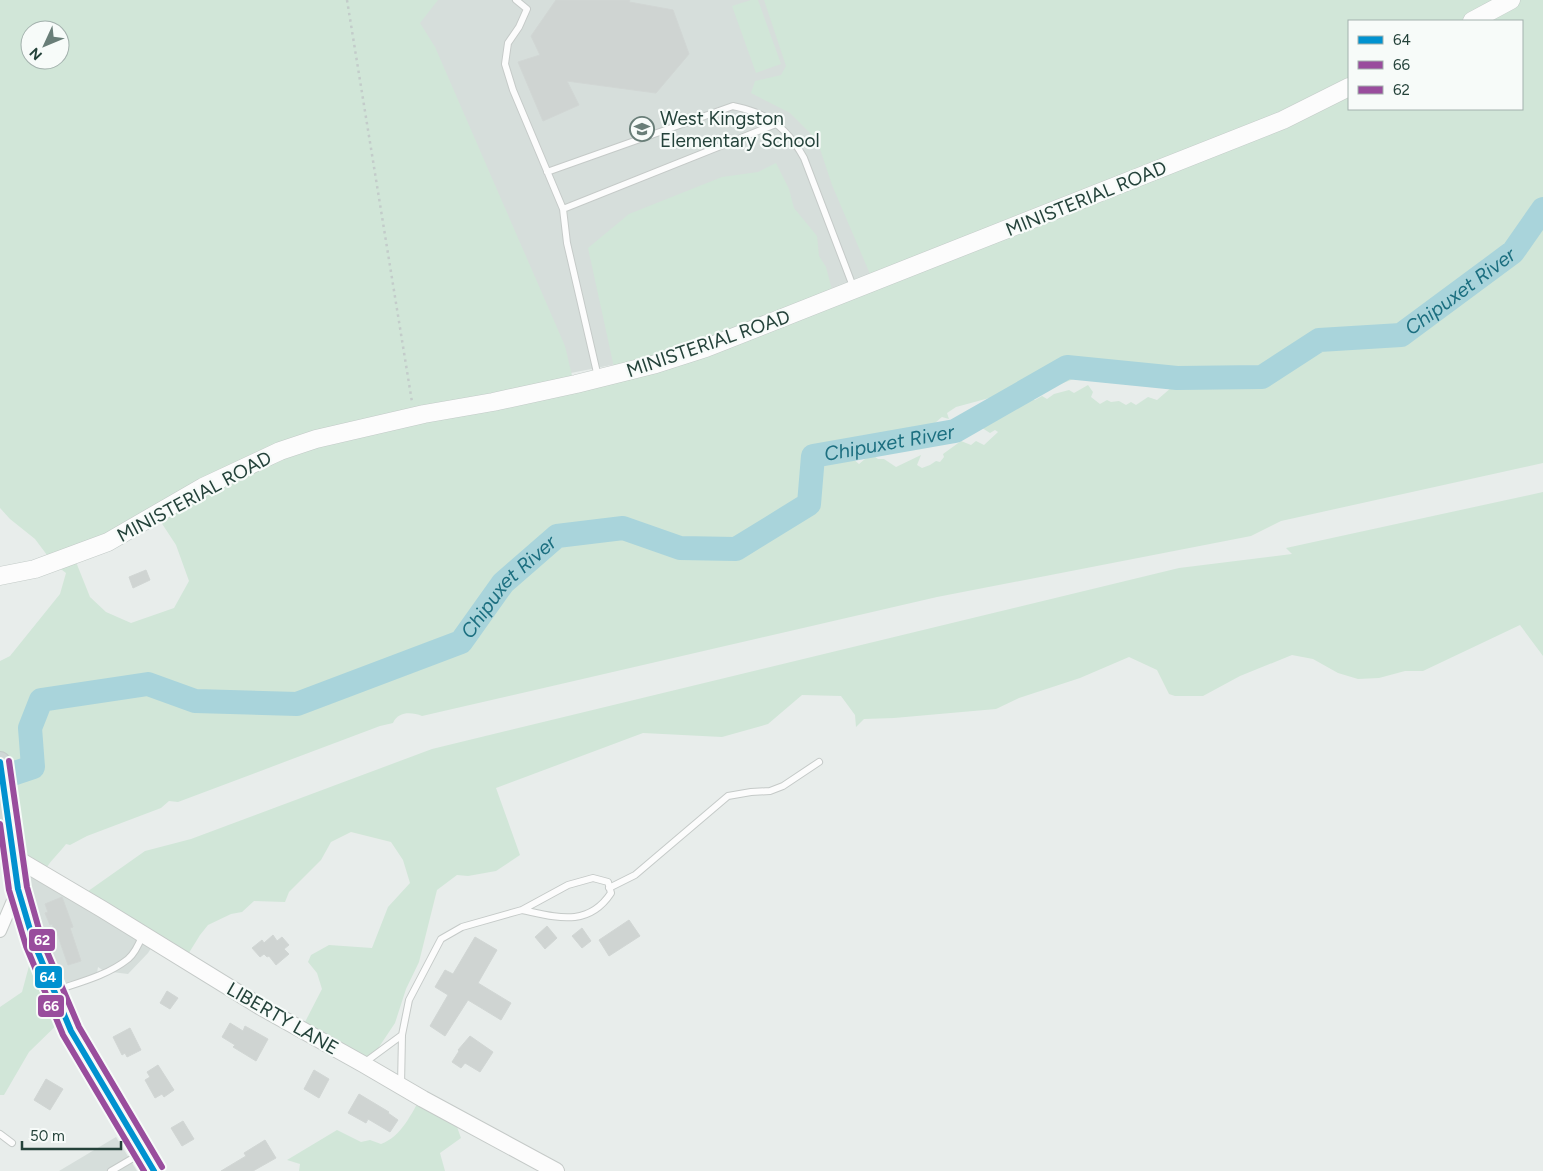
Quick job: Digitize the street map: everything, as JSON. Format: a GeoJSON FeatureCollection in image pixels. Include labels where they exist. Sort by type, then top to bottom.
{"type":"FeatureCollection","features":[{"type":"Feature","properties":{"kind":"main road"},"geometry":{"type":"LineString","coordinates":[[1474,20],[1511,0]]}},
{"type":"Feature","properties":{"kind":"main road","name":"MINISTERIAL ROAD"},"geometry":{"type":"LineString","coordinates":[[0,576],[35,569],[108,542],[203,487],[280,451],[316,439],[414,416],[492,402],[598,378],[656,364],[706,348],[1282,120],[1348,87]]}},
{"type":"Feature","properties":{"kind":"main road"},"geometry":{"type":"LineString","coordinates":[[0,762],[18,889],[34,943],[71,1031],[154,1171]]}},
{"type":"Feature","properties":{"kind":"street","name":"LIBERTY LANE"},"geometry":{"type":"LineString","coordinates":[[14,857],[261,1007],[556,1171]]}},
{"type":"Feature","properties":{"kind":"street"},"geometry":{"type":"LineString","coordinates":[[0,931],[18,889]]}},
{"type":"Feature","properties":{"kind":"lane"},"geometry":{"type":"LineString","coordinates":[[516,0],[527,9],[508,43],[505,64],[512,90],[562,209],[567,243],[598,378]]}},
{"type":"Feature","properties":{"kind":"lane"},"geometry":{"type":"LineString","coordinates":[[547,172],[733,106],[760,114],[776,124],[797,145],[804,158],[854,290]]}},
{"type":"Feature","properties":{"kind":"lane"},"geometry":{"type":"LineString","coordinates":[[562,209],[776,124]]}},
{"type":"Feature","properties":{"kind":"lane"},"geometry":{"type":"LineString","coordinates":[[609,888],[635,874],[728,796],[770,791],[783,786],[819,762]]}},
{"type":"Feature","properties":{"kind":"lane"},"geometry":{"type":"LineString","coordinates":[[401,1086],[402,1035],[410,1000],[441,939],[462,927],[522,910],[576,882],[593,878],[608,882],[611,893],[603,905],[588,915],[562,919],[522,910]]}},
{"type":"Feature","properties":{"kind":"lane"},"geometry":{"type":"LineString","coordinates":[[54,992],[106,972],[129,958],[137,948],[143,934]]}},
{"type":"Feature","properties":{"kind":"lane"},"geometry":{"type":"LineString","coordinates":[[363,1064],[402,1035]]}},
{"type":"Feature","properties":{"kind":"lane"},"geometry":{"type":"LineString","coordinates":[[0,1134],[12,1143]]}},
{"type":"Feature","properties":{"kind":"lane"},"geometry":{"type":"LineString","coordinates":[[111,1171],[143,1152]]}},
{"type":"Feature","properties":{"kind":"path"},"geometry":{"type":"LineString","coordinates":[[347,0],[414,416]]}},
{"type":"Feature","properties":{"kind":"shaded area","name":"West Kingston Elementary School"},"geometry":{"type":"Polygon","coordinates":[[[377,0],[802,0],[917,257],[642,359],[520,383],[377,0]]]}},
{"type":"Feature","properties":{"kind":"shaded area"},"geometry":{"type":"Polygon","coordinates":[[[22,851],[157,939],[148,953],[128,974],[104,971],[98,967],[97,973],[88,983],[58,992],[31,904],[22,851]]]}},
{"type":"Feature","properties":{"kind":"shaded area"},"geometry":{"type":"Polygon","coordinates":[[[116,1137],[137,1171],[59,1171],[116,1137]]]}},
{"type":"Feature","properties":{"kind":"green space"},"geometry":{"type":"Polygon","coordinates":[[[0,0],[438,0],[420,23],[435,47],[565,346],[574,384],[615,372],[588,248],[629,214],[722,177],[758,172],[776,163],[789,189],[794,208],[817,236],[819,256],[826,267],[834,298],[873,281],[832,185],[817,140],[790,113],[751,93],[755,81],[781,75],[786,66],[764,0],[1543,0],[1543,463],[1281,521],[1251,536],[937,597],[422,716],[410,713],[402,714],[393,723],[380,726],[178,802],[169,801],[161,808],[87,836],[70,845],[66,844],[47,867],[22,851],[0,809],[0,661],[10,656],[60,594],[66,573],[53,563],[35,539],[10,519],[0,508],[0,0]],[[1182,372],[1116,378],[1084,375],[1058,385],[1019,390],[956,407],[947,413],[949,419],[942,417],[925,429],[899,431],[892,434],[885,432],[876,436],[860,436],[834,447],[837,455],[846,453],[859,464],[871,454],[878,459],[884,459],[896,467],[921,455],[917,465],[922,468],[936,461],[940,462],[944,457],[943,454],[961,441],[971,445],[976,441],[984,445],[998,432],[995,430],[990,433],[979,426],[999,410],[1004,412],[1027,400],[1035,400],[1042,396],[1047,399],[1054,394],[1069,390],[1074,393],[1088,385],[1093,392],[1091,397],[1100,404],[1107,400],[1111,402],[1119,401],[1126,405],[1131,402],[1136,405],[1148,397],[1157,400],[1172,387],[1176,389],[1189,381],[1187,375],[1182,372]],[[157,516],[74,557],[90,597],[106,612],[131,623],[174,608],[189,581],[176,545],[157,516]]]}},
{"type":"Feature","properties":{"kind":"green space"},"geometry":{"type":"Polygon","coordinates":[[[751,0],[758,0],[781,64],[756,73],[732,6],[751,0]]]}},
{"type":"Feature","properties":{"kind":"green space"},"geometry":{"type":"Polygon","coordinates":[[[1543,492],[1543,656],[1520,625],[1423,671],[1405,671],[1379,678],[1358,679],[1338,673],[1313,659],[1292,655],[1240,676],[1203,696],[1175,696],[1169,694],[1157,670],[1129,657],[1080,678],[1019,698],[996,709],[864,719],[856,727],[855,715],[841,696],[802,695],[768,724],[722,737],[643,733],[496,788],[520,855],[496,871],[468,876],[457,875],[437,890],[419,962],[406,989],[395,1023],[369,1062],[304,1024],[322,989],[317,973],[308,962],[311,955],[329,945],[372,948],[388,907],[410,883],[403,860],[391,842],[351,832],[331,842],[321,860],[289,892],[285,902],[254,901],[242,912],[231,914],[208,925],[187,956],[84,894],[145,851],[191,839],[432,749],[1179,568],[1292,554],[1286,548],[1543,492]]]}},
{"type":"Feature","properties":{"kind":"green space"},"geometry":{"type":"Polygon","coordinates":[[[41,951],[68,1014],[29,1052],[4,1095],[0,1095],[0,1007],[22,992],[29,966],[41,951]]]}},
{"type":"Feature","properties":{"kind":"green space"},"geometry":{"type":"Polygon","coordinates":[[[422,1095],[452,1113],[461,1138],[440,1153],[445,1171],[299,1171],[300,1164],[287,1160],[337,1130],[361,1142],[370,1140],[381,1144],[388,1141],[405,1124],[422,1095]]]}},
{"type":"Feature","properties":{"kind":"building","name":"West Kingston Elementary School"},"geometry":{"type":"Polygon","coordinates":[[[556,0],[630,0],[629,2],[673,10],[689,54],[656,93],[567,81],[579,105],[543,121],[518,62],[540,55],[531,36],[556,0]]]}},
{"type":"Feature","properties":{"kind":"building"},"geometry":{"type":"Polygon","coordinates":[[[146,570],[150,580],[133,588],[129,577],[146,570]]]}},
{"type":"Feature","properties":{"kind":"building"},"geometry":{"type":"Polygon","coordinates":[[[62,897],[73,927],[70,928],[81,961],[68,965],[57,933],[52,924],[50,925],[45,913],[48,912],[45,904],[62,897]]]}},
{"type":"Feature","properties":{"kind":"building"},"geometry":{"type":"Polygon","coordinates":[[[629,920],[640,936],[609,956],[599,940],[629,920]]]}},
{"type":"Feature","properties":{"kind":"building"},"geometry":{"type":"Polygon","coordinates":[[[547,926],[557,938],[545,949],[535,937],[547,926]]]}},
{"type":"Feature","properties":{"kind":"building"},"geometry":{"type":"Polygon","coordinates":[[[582,928],[591,941],[582,948],[572,936],[582,928]]]}},
{"type":"Feature","properties":{"kind":"building"},"geometry":{"type":"Polygon","coordinates":[[[273,935],[277,941],[282,937],[289,945],[284,949],[289,954],[276,965],[269,956],[267,957],[264,954],[260,957],[252,948],[262,940],[264,943],[273,935]]]}},
{"type":"Feature","properties":{"kind":"building"},"geometry":{"type":"Polygon","coordinates":[[[475,937],[497,950],[478,983],[511,1003],[501,1020],[468,1000],[445,1036],[430,1026],[448,995],[435,987],[445,970],[453,974],[475,937]]]}},
{"type":"Feature","properties":{"kind":"building"},"geometry":{"type":"Polygon","coordinates":[[[167,991],[178,998],[170,1009],[160,1003],[167,991]]]}},
{"type":"Feature","properties":{"kind":"building"},"geometry":{"type":"Polygon","coordinates":[[[230,1023],[243,1031],[245,1026],[268,1039],[256,1061],[233,1047],[235,1045],[222,1037],[230,1023]]]}},
{"type":"Feature","properties":{"kind":"building"},"geometry":{"type":"Polygon","coordinates":[[[130,1028],[141,1050],[127,1057],[125,1053],[122,1055],[113,1037],[130,1028]]]}},
{"type":"Feature","properties":{"kind":"building"},"geometry":{"type":"Polygon","coordinates":[[[470,1036],[493,1052],[480,1072],[465,1063],[461,1068],[452,1062],[458,1050],[470,1036]]]}},
{"type":"Feature","properties":{"kind":"building"},"geometry":{"type":"Polygon","coordinates":[[[158,1065],[174,1090],[164,1097],[162,1094],[155,1098],[145,1080],[150,1077],[147,1072],[158,1065]]]}},
{"type":"Feature","properties":{"kind":"building"},"geometry":{"type":"Polygon","coordinates":[[[314,1070],[329,1079],[319,1098],[304,1089],[314,1070]]]}},
{"type":"Feature","properties":{"kind":"building"},"geometry":{"type":"Polygon","coordinates":[[[46,1079],[63,1089],[50,1110],[34,1100],[46,1079]]]}},
{"type":"Feature","properties":{"kind":"building"},"geometry":{"type":"Polygon","coordinates":[[[359,1094],[389,1112],[398,1120],[390,1132],[368,1119],[366,1123],[348,1113],[359,1094]]]}},
{"type":"Feature","properties":{"kind":"building"},"geometry":{"type":"Polygon","coordinates":[[[183,1121],[194,1139],[182,1146],[171,1128],[183,1121]]]}},
{"type":"Feature","properties":{"kind":"building"},"geometry":{"type":"Polygon","coordinates":[[[265,1140],[276,1158],[253,1171],[221,1171],[246,1156],[244,1153],[265,1140]]]}},
{"type":"Feature","properties":{"kind":"waterway","name":"Chipuxet River"},"geometry":{"type":"LineString","coordinates":[[12,774],[33,767],[30,728],[41,700],[148,684],[195,701],[297,704],[461,642],[503,583],[557,536],[623,528],[680,548],[736,549],[809,504],[813,456],[955,431],[1067,367],[1177,378],[1262,377],[1319,340],[1401,335],[1513,252],[1543,209]]}},
{"type":"Feature","properties":{"kind":"transit line","name":"62"},"geometry":{"type":"LineString","coordinates":[[9,761],[27,887],[42,940],[79,1027],[162,1167]]}},
{"type":"Feature","properties":{"kind":"transit line","name":"64"},"geometry":{"type":"LineString","coordinates":[[0,762],[18,889],[34,943],[71,1031],[154,1171]]}},
{"type":"Feature","properties":{"kind":"transit line","name":"66"},"geometry":{"type":"LineString","coordinates":[[0,824],[9,890],[26,946],[63,1035],[144,1171]]}},
{"type":"Feature","properties":{"kind":"place","name":"West Kingston Elementary School"},"geometry":{"type":"Point","coordinates":[642,129]}}]}
